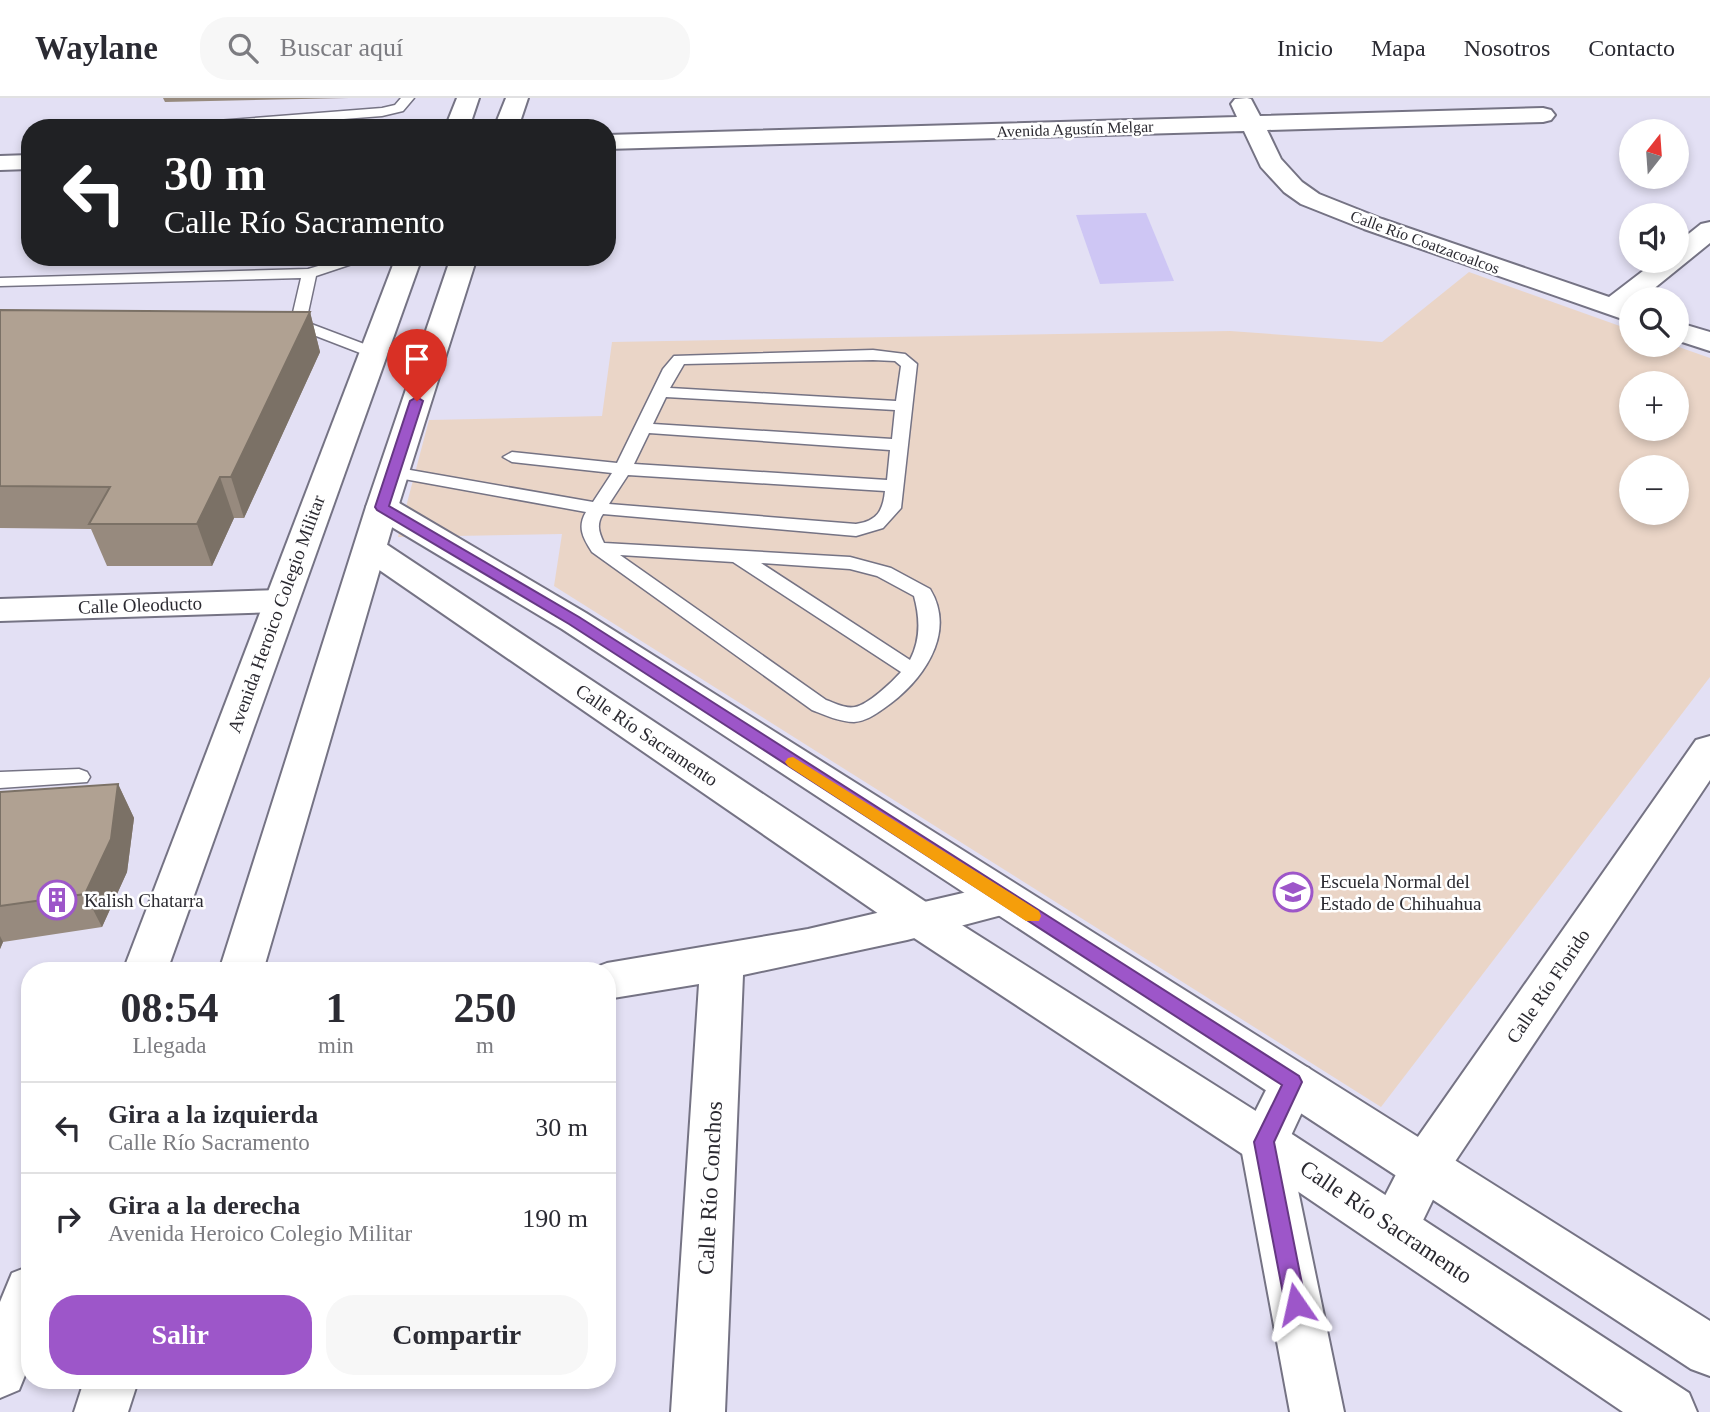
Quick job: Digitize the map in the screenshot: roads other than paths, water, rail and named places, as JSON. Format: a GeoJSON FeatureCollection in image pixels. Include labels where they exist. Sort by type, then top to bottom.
{"type":"FeatureCollection","features":[{"type":"Feature","properties":{"kind":"street"},"geometry":{"type":"LineString","coordinates":[[460,119],[468,98]]}},
{"type":"Feature","properties":{"kind":"street"},"geometry":{"type":"LineString","coordinates":[[509,119],[517,98]]}},
{"type":"Feature","properties":{"kind":"street","name":"Calle Río Coatzacoalcos"},"geometry":{"type":"LineString","coordinates":[[1240,98],[1270,162],[1293,187],[1310,199],[1373,224],[1619,310]]}},
{"type":"Feature","properties":{"kind":"street","name":"Avenida Agustín Melgar"},"geometry":{"type":"LineString","coordinates":[[616,142],[1544,115]]}},
{"type":"Feature","properties":{"kind":"street"},"geometry":{"type":"LineString","coordinates":[[0,163],[21,162]]}},
{"type":"Feature","properties":{"kind":"street"},"geometry":{"type":"LineString","coordinates":[[1689,247],[1710,230]]}},
{"type":"Feature","properties":{"kind":"street","name":"Avenida Heroico Colegio Militar"},"geometry":{"type":"LineString","coordinates":[[148,962],[406,266]]}},
{"type":"Feature","properties":{"kind":"street"},"geometry":{"type":"LineString","coordinates":[[244,962],[382,507],[461,266]]}},
{"type":"Feature","properties":{"kind":"street"},"geometry":{"type":"LineString","coordinates":[[1646,287],[1660,273]]}},
{"type":"Feature","properties":{"kind":"street"},"geometry":{"type":"LineString","coordinates":[[1689,335],[1710,342]]}},
{"type":"Feature","properties":{"kind":"street"},"geometry":{"type":"LineString","coordinates":[[382,507],[574,621],[1710,1351]]}},
{"type":"Feature","properties":{"kind":"street","name":"Calle Río Sacramento"},"geometry":{"type":"LineString","coordinates":[[371,549],[923,922],[1394,1227],[1670,1412]]}},
{"type":"Feature","properties":{"kind":"street","name":"Calle Oleoducto"},"geometry":{"type":"LineString","coordinates":[[0,610],[281,601]]}},
{"type":"Feature","properties":{"kind":"street","name":"Calle Río Florido"},"geometry":{"type":"LineString","coordinates":[[1394,1227],[1425,1166],[1710,750]]}},
{"type":"Feature","properties":{"kind":"street"},"geometry":{"type":"LineString","coordinates":[[747,802],[797,765]]}},
{"type":"Feature","properties":{"kind":"street"},"geometry":{"type":"LineString","coordinates":[[616,980],[722,964],[923,922],[1006,900]]}},
{"type":"Feature","properties":{"kind":"street","name":"Calle Río Conchos"},"geometry":{"type":"LineString","coordinates":[[698,1412],[722,964]]}},
{"type":"Feature","properties":{"kind":"street"},"geometry":{"type":"LineString","coordinates":[[1293,1082],[1264,1142],[1317,1412]]}},
{"type":"Feature","properties":{"kind":"street"},"geometry":{"type":"LineString","coordinates":[[0,1372],[21,1315]]}},
{"type":"Feature","properties":{"kind":"street"},"geometry":{"type":"LineString","coordinates":[[102,1412],[109,1389]]}},
{"type":"Feature","properties":{"kind":"lane"},"geometry":{"type":"LineString","coordinates":[[293,119],[382,112],[400,108],[408,98]]}},
{"type":"Feature","properties":{"kind":"lane"},"geometry":{"type":"LineString","coordinates":[[0,282],[309,273],[334,266]]}},
{"type":"Feature","properties":{"kind":"lane"},"geometry":{"type":"LineString","coordinates":[[298,324],[309,273]]}},
{"type":"Feature","properties":{"kind":"lane"},"geometry":{"type":"LineString","coordinates":[[276,330],[298,324],[374,352]]}},
{"type":"Feature","properties":{"kind":"lane"},"geometry":{"type":"LineString","coordinates":[[393,472],[595,508],[856,530],[872,527],[885,520],[892,508],[909,364],[899,357],[888,356],[690,357],[676,363],[623,469],[595,508],[590,520],[590,533],[598,548],[819,705],[842,713],[862,713],[902,687],[927,649],[931,616],[923,593],[884,572],[850,563],[598,548]]}},
{"type":"Feature","properties":{"kind":"lane"},"geometry":{"type":"LineString","coordinates":[[660,392],[904,406]]}},
{"type":"Feature","properties":{"kind":"lane"},"geometry":{"type":"LineString","coordinates":[[643,428],[900,445]]}},
{"type":"Feature","properties":{"kind":"lane"},"geometry":{"type":"LineString","coordinates":[[512,457],[623,469],[895,486]]}},
{"type":"Feature","properties":{"kind":"lane"},"geometry":{"type":"LineString","coordinates":[[735,555],[912,670]]}},
{"type":"Feature","properties":{"kind":"lane"},"geometry":{"type":"LineString","coordinates":[[0,780],[79,777]]}},
{"type":"Feature","properties":{"kind":"place","name":"Escuela Normal del Estado de Chihuahua"},"geometry":{"type":"Point","coordinates":[1293,892]}},
{"type":"Feature","properties":{"kind":"place","name":"Kalish Chatarra"},"geometry":{"type":"Point","coordinates":[57,900]}}]}
